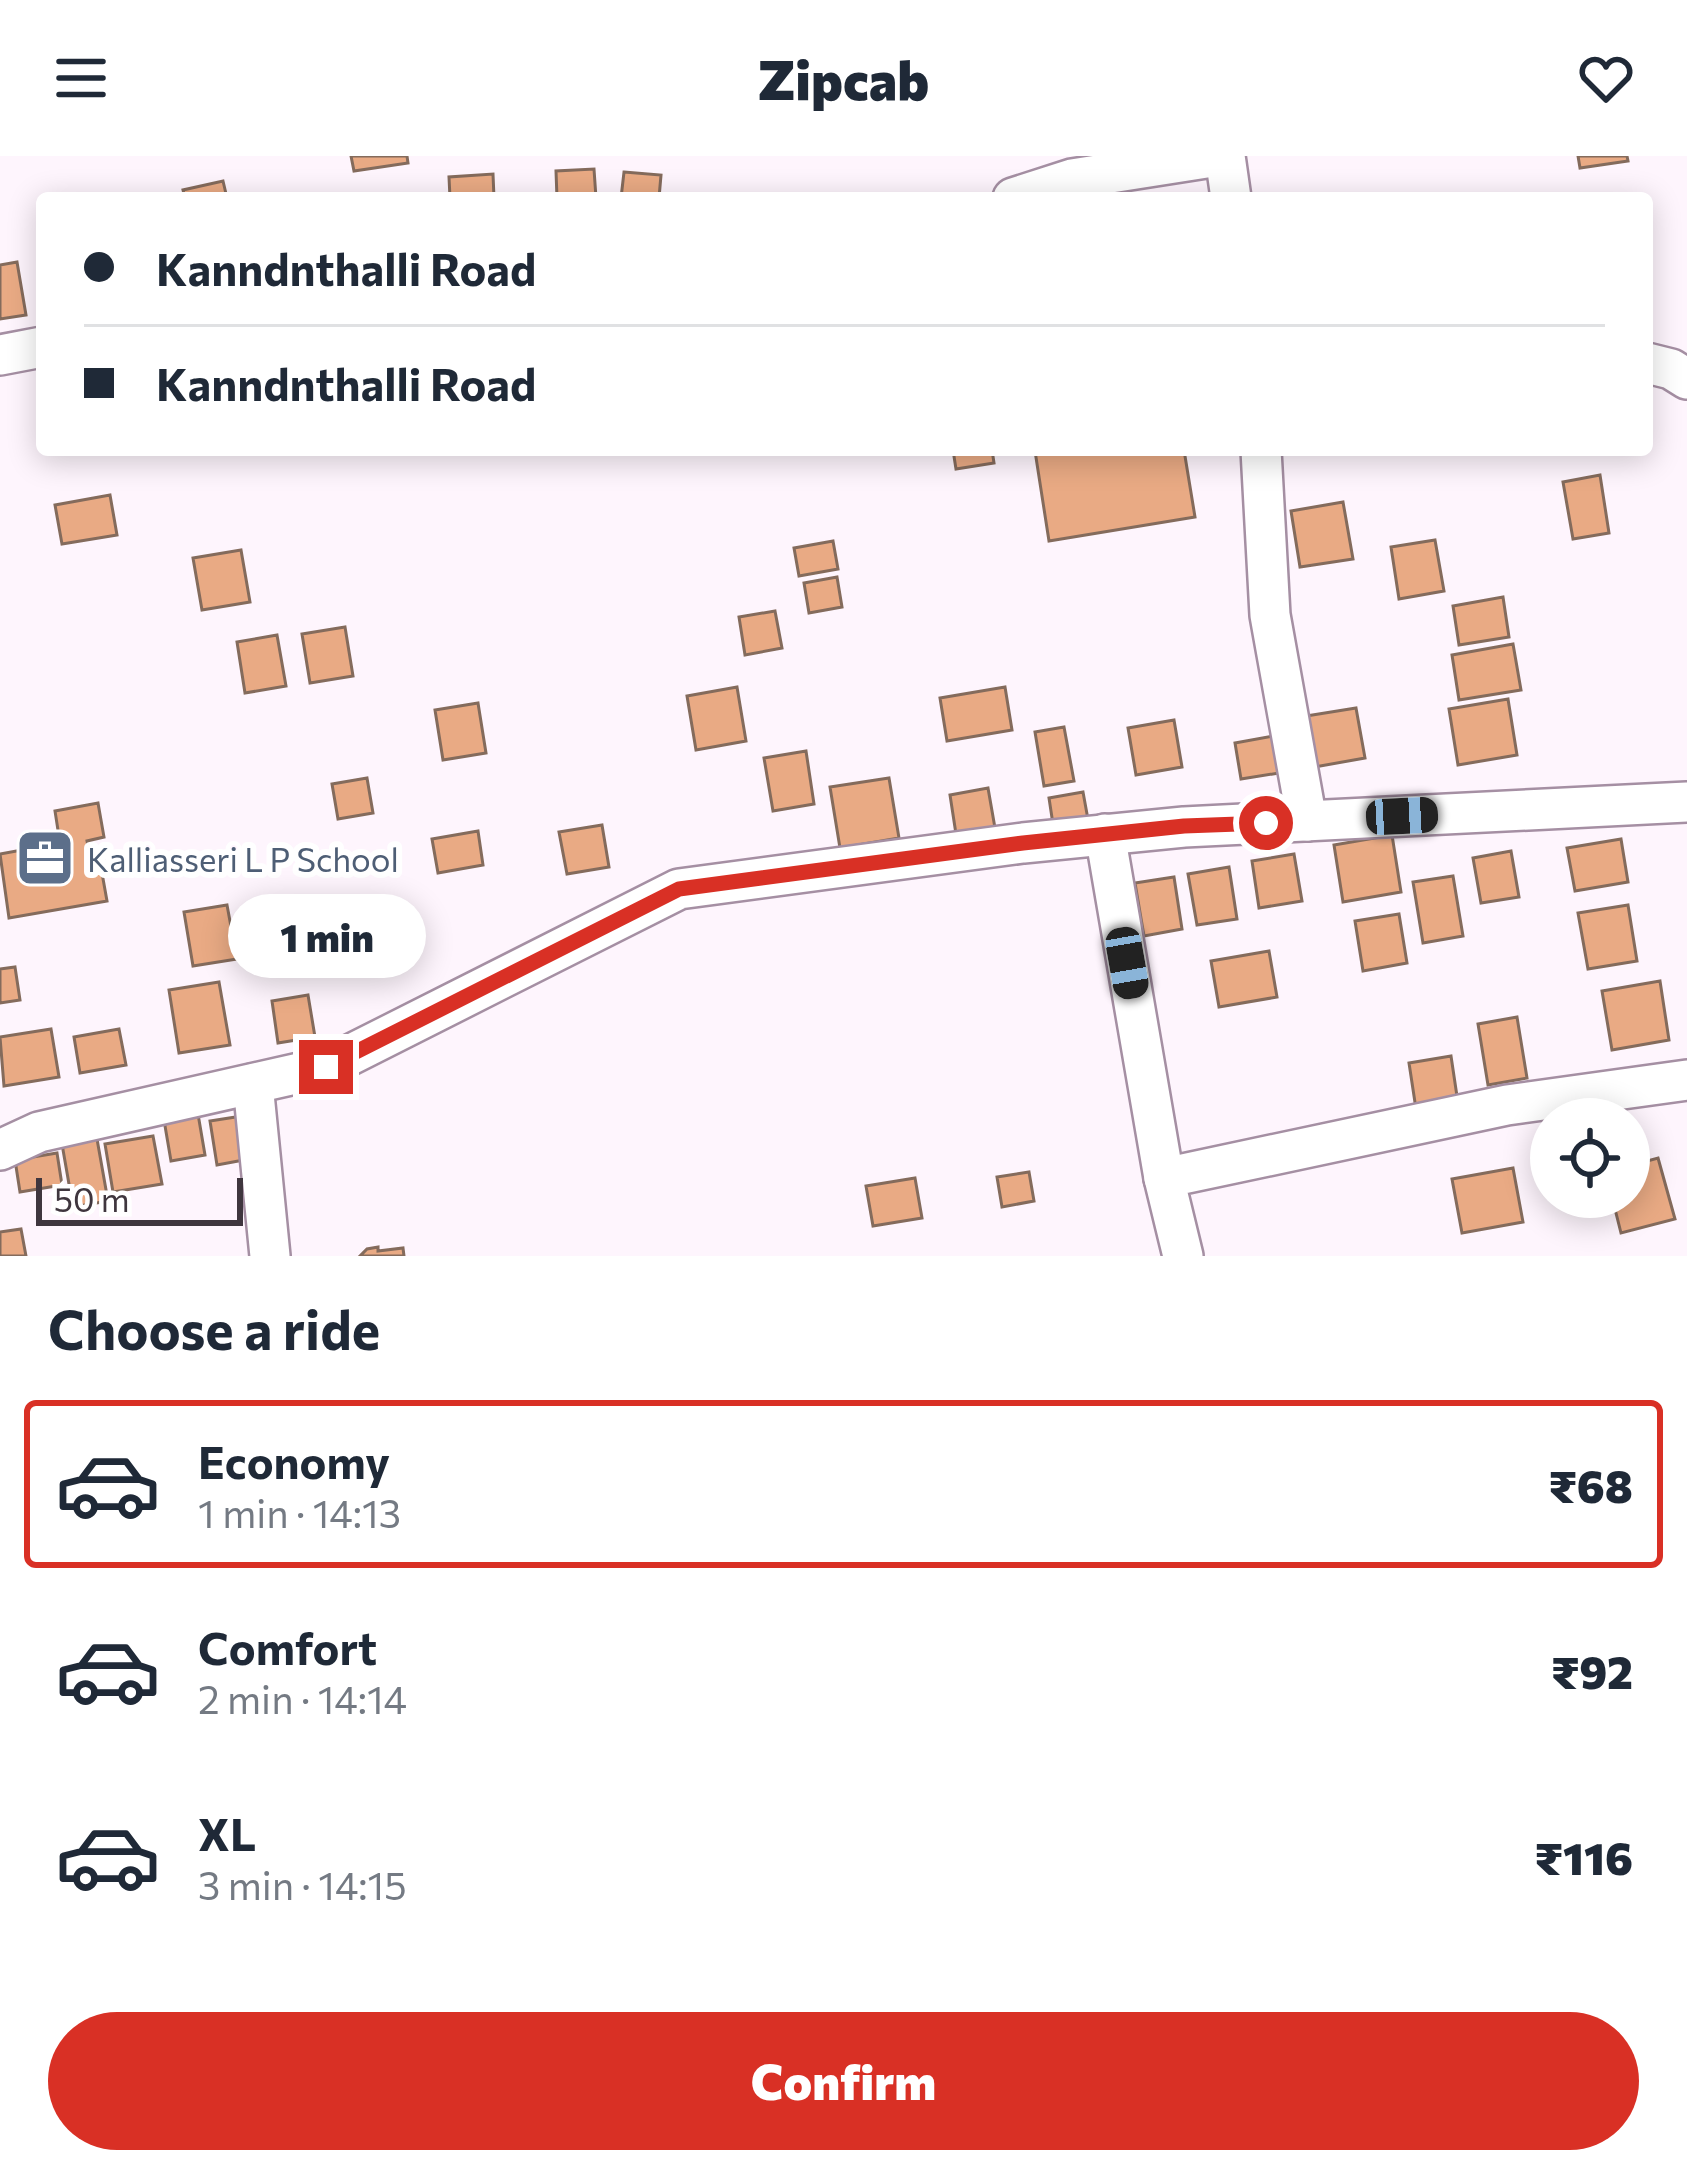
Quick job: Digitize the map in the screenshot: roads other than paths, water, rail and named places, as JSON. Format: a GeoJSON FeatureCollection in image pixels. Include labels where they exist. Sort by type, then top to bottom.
{"type":"FeatureCollection","features":[{"type":"Feature","properties":{"kind":"street"},"geometry":{"type":"LineString","coordinates":[[1032,192],[1072,179],[1222,156],[1231,192]]}},
{"type":"Feature","properties":{"kind":"street"},"geometry":{"type":"LineString","coordinates":[[0,355],[36,348]]}},
{"type":"Feature","properties":{"kind":"street"},"geometry":{"type":"LineString","coordinates":[[1653,364],[1687,379]]}},
{"type":"Feature","properties":{"kind":"street"},"geometry":{"type":"LineString","coordinates":[[1261,456],[1270,615],[1307,821]]}},
{"type":"Feature","properties":{"kind":"street"},"geometry":{"type":"LineString","coordinates":[[0,1150],[40,1132],[326,1067],[679,889],[1184,826],[1687,802]]}},
{"type":"Feature","properties":{"kind":"street"},"geometry":{"type":"LineString","coordinates":[[1105,835],[1164,1178],[1183,1256]]}},
{"type":"Feature","properties":{"kind":"street"},"geometry":{"type":"LineString","coordinates":[[1164,1178],[1507,1105],[1687,1080]]}},
{"type":"Feature","properties":{"kind":"street"},"geometry":{"type":"LineString","coordinates":[[253,1084],[269,1256]]}},
{"type":"Feature","properties":{"kind":"place","name":"Kalliasseri L P School"},"geometry":{"type":"Point","coordinates":[45,858]}}]}
